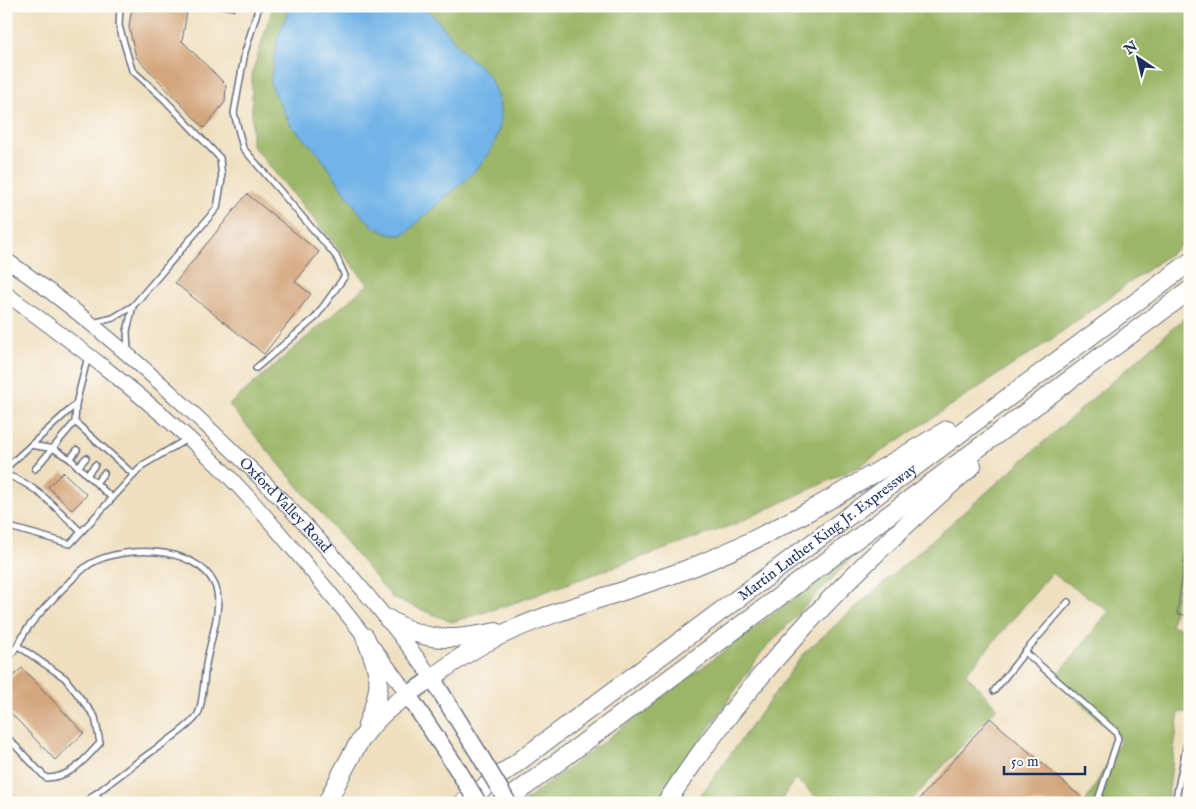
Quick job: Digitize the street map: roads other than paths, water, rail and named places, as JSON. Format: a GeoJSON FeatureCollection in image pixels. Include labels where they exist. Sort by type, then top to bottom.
{"type":"FeatureCollection","features":[{"type":"Feature","properties":{"kind":"highway","name":"Martin Luther King Jr. Expressway"},"geometry":{"type":"LineString","coordinates":[[463,803],[1190,262]]}},
{"type":"Feature","properties":{"kind":"highway","name":"Martin Luther King Jr. Expressway"},"geometry":{"type":"LineString","coordinates":[[503,803],[1190,290]]}},
{"type":"Feature","properties":{"kind":"highway"},"geometry":{"type":"LineString","coordinates":[[666,803],[744,695],[826,600],[909,520],[1090,364]]}},
{"type":"Feature","properties":{"kind":"highway"},"geometry":{"type":"LineString","coordinates":[[432,678],[469,652],[514,629],[669,576],[755,540],[835,496],[1025,384]]}},
{"type":"Feature","properties":{"kind":"highway"},"geometry":{"type":"LineString","coordinates":[[388,619],[410,632],[443,640],[514,629]]}},
{"type":"Feature","properties":{"kind":"highway"},"geometry":{"type":"LineString","coordinates":[[327,803],[363,735],[376,704],[379,685],[376,664],[365,637]]}},
{"type":"Feature","properties":{"kind":"highway"},"geometry":{"type":"LineString","coordinates":[[363,735],[379,716],[408,696]]}},
{"type":"Feature","properties":{"kind":"main road","name":"Oxford Valley Road"},"geometry":{"type":"LineString","coordinates":[[6,260],[92,323],[128,353],[283,499],[336,557],[388,619],[432,678],[508,803]]}},
{"type":"Feature","properties":{"kind":"main road","name":"Oxford Valley Road"},"geometry":{"type":"LineString","coordinates":[[6,294],[140,395],[223,471],[264,516],[365,637],[408,696],[478,803]]}},
{"type":"Feature","properties":{"kind":"main road"},"geometry":{"type":"LineString","coordinates":[[408,696],[432,678]]}},
{"type":"Feature","properties":{"kind":"lane"},"geometry":{"type":"LineString","coordinates":[[92,323],[113,318],[133,306],[217,208],[222,179],[220,158],[164,99],[132,70],[119,26],[120,6]]}},
{"type":"Feature","properties":{"kind":"lane"},"geometry":{"type":"LineString","coordinates":[[256,368],[315,318],[345,276],[336,256],[243,148],[234,113],[245,52],[258,6]]}},
{"type":"Feature","properties":{"kind":"lane"},"geometry":{"type":"LineString","coordinates":[[128,353],[127,331],[133,306]]}},
{"type":"Feature","properties":{"kind":"lane"},"geometry":{"type":"LineString","coordinates":[[35,469],[54,449],[75,422],[76,404],[88,355]]}},
{"type":"Feature","properties":{"kind":"lane"},"geometry":{"type":"LineString","coordinates":[[6,468],[76,404]]}},
{"type":"Feature","properties":{"kind":"lane"},"geometry":{"type":"LineString","coordinates":[[75,422],[134,475]]}},
{"type":"Feature","properties":{"kind":"lane"},"geometry":{"type":"LineString","coordinates":[[84,441],[90,435]]}},
{"type":"Feature","properties":{"kind":"lane"},"geometry":{"type":"LineString","coordinates":[[6,526],[70,544],[143,465],[188,439]]}},
{"type":"Feature","properties":{"kind":"lane"},"geometry":{"type":"LineString","coordinates":[[93,449],[99,443]]}},
{"type":"Feature","properties":{"kind":"lane"},"geometry":{"type":"LineString","coordinates":[[32,445],[54,449],[70,459],[112,498]]}},
{"type":"Feature","properties":{"kind":"lane"},"geometry":{"type":"LineString","coordinates":[[70,459],[77,450]]}},
{"type":"Feature","properties":{"kind":"lane"},"geometry":{"type":"LineString","coordinates":[[102,457],[107,451]]}},
{"type":"Feature","properties":{"kind":"lane"},"geometry":{"type":"LineString","coordinates":[[78,467],[86,458]]}},
{"type":"Feature","properties":{"kind":"lane"},"geometry":{"type":"LineString","coordinates":[[112,465],[116,459]]}},
{"type":"Feature","properties":{"kind":"lane"},"geometry":{"type":"LineString","coordinates":[[87,475],[94,465]]}},
{"type":"Feature","properties":{"kind":"lane"},"geometry":{"type":"LineString","coordinates":[[96,483],[104,473]]}},
{"type":"Feature","properties":{"kind":"lane"},"geometry":{"type":"LineString","coordinates":[[6,474],[19,478],[37,491],[81,532]]}},
{"type":"Feature","properties":{"kind":"lane"},"geometry":{"type":"LineString","coordinates":[[6,661],[18,646],[24,632],[76,577],[89,564],[110,555],[139,552],[161,553],[184,558],[202,568],[215,584],[217,596],[216,617],[198,714],[177,733],[84,803]]}},
{"type":"Feature","properties":{"kind":"lane"},"geometry":{"type":"LineString","coordinates":[[994,692],[1068,602]]}},
{"type":"Feature","properties":{"kind":"lane"},"geometry":{"type":"LineString","coordinates":[[6,736],[46,778],[58,777],[75,770],[100,743],[95,717],[65,678],[18,646]]}},
{"type":"Feature","properties":{"kind":"lane"},"geometry":{"type":"LineString","coordinates":[[1025,652],[1116,732],[1118,739],[1097,803]]}},
{"type":"Feature","properties":{"kind":"lane"},"geometry":{"type":"LineString","coordinates":[[1176,803],[1190,728]]}},
{"type":"Feature","properties":{"kind":"lane"},"geometry":{"type":"LineString","coordinates":[[95,794],[103,803]]}},
{"type":"Feature","properties":{"kind":"water"},"geometry":{"type":"Polygon","coordinates":[[[290,6],[422,6],[438,21],[461,49],[484,70],[490,79],[499,105],[499,128],[492,148],[479,166],[462,183],[408,232],[401,235],[389,234],[374,227],[359,212],[318,153],[290,124],[270,83],[278,37],[290,6]]]}}]}
